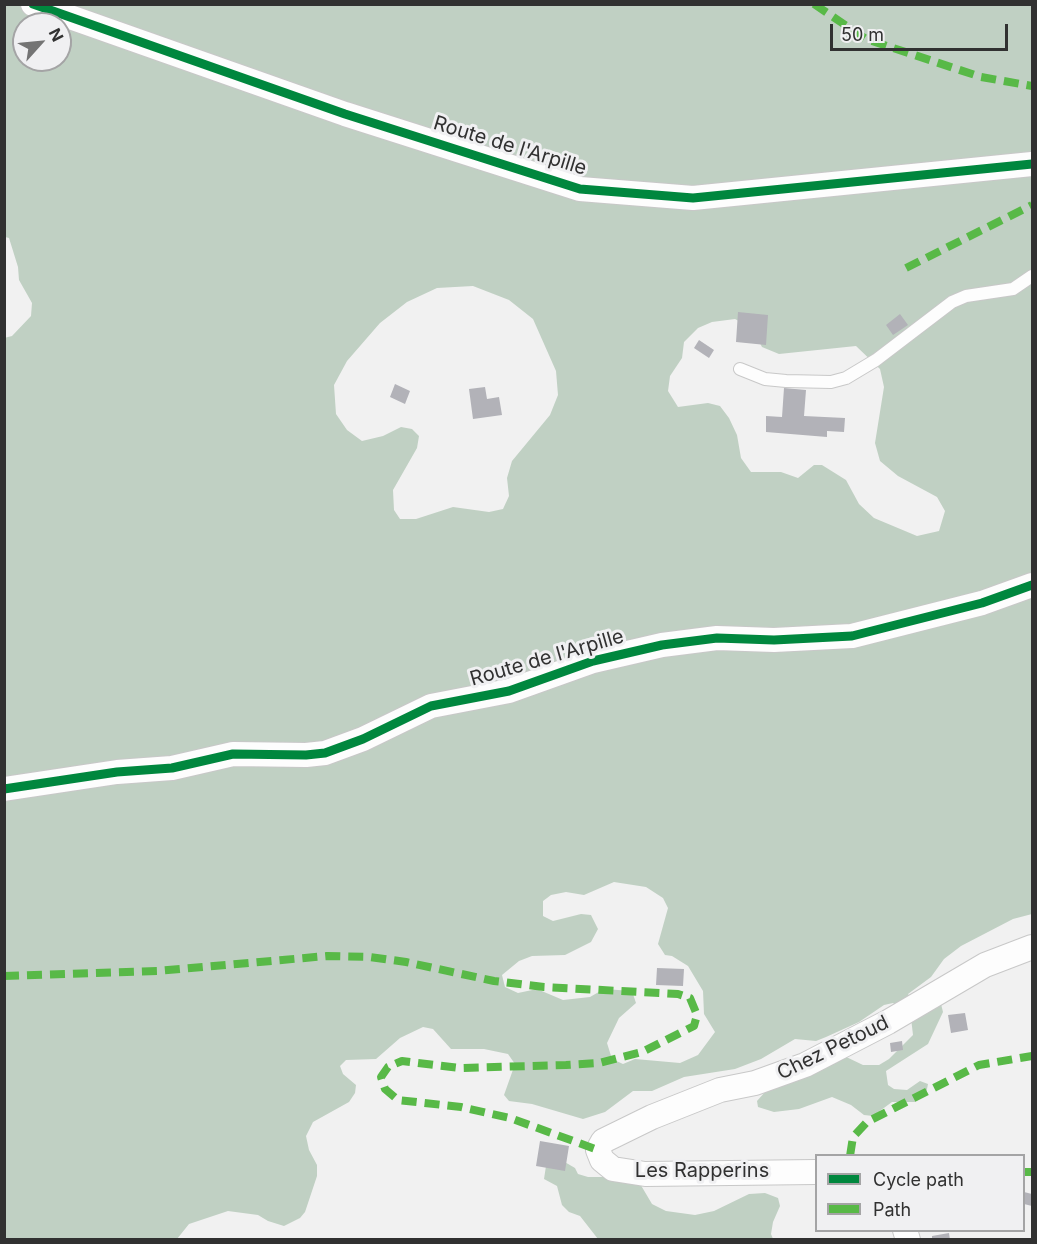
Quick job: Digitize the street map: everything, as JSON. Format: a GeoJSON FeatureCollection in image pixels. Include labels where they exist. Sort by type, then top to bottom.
{"type":"FeatureCollection","features":[{"type":"Feature","properties":{"kind":"street","name":"Route de l'Arpille"},"geometry":{"type":"LineString","coordinates":[[33,4],[345,114],[580,189],[693,198],[1032,164]]}},
{"type":"Feature","properties":{"kind":"street","name":"Route de l'Arpille"},"geometry":{"type":"LineString","coordinates":[[4,789],[117,772],[172,768],[233,754],[325,753],[363,739],[431,706],[509,691],[593,661],[662,645],[717,638],[774,640],[852,636],[971,606],[1032,585]]}},
{"type":"Feature","properties":{"kind":"street","name":"Chez Petoud"},"geometry":{"type":"LineString","coordinates":[[598,1150],[603,1141],[652,1117],[720,1090],[761,1081],[805,1065],[888,1022],[985,965],[1032,947]]}},
{"type":"Feature","properties":{"kind":"street","name":"Les Rapperins"},"geometry":{"type":"LineString","coordinates":[[598,1150],[602,1160],[613,1169],[645,1174],[815,1172]]}},
{"type":"Feature","properties":{"kind":"lane"},"geometry":{"type":"LineString","coordinates":[[740,369],[765,379],[786,381],[831,382],[846,378],[876,360],[952,302],[966,296],[1013,289],[1032,276]]}},
{"type":"Feature","properties":{"kind":"green space"},"geometry":{"type":"Polygon","coordinates":[[[5,5],[1032,5],[1032,914],[1013,919],[961,946],[944,959],[931,977],[908,994],[918,1009],[941,1004],[943,1012],[928,1044],[886,1071],[888,1085],[894,1089],[907,1090],[920,1081],[928,1084],[926,1094],[915,1102],[892,1102],[873,1116],[864,1115],[851,1105],[832,1097],[799,1109],[774,1112],[758,1107],[757,1101],[765,1092],[840,1054],[863,1065],[879,1065],[889,1059],[913,1035],[911,1018],[893,1003],[884,1005],[859,1022],[826,1037],[816,1041],[795,1039],[761,1059],[735,1069],[684,1077],[652,1091],[633,1091],[605,1112],[583,1119],[532,1104],[509,1101],[504,1095],[515,1064],[508,1054],[484,1049],[451,1049],[433,1029],[423,1027],[400,1038],[376,1059],[346,1060],[340,1066],[343,1074],[356,1085],[355,1093],[349,1102],[313,1122],[306,1136],[309,1150],[317,1165],[317,1176],[305,1212],[300,1218],[284,1226],[258,1215],[228,1211],[189,1224],[177,1239],[5,1239],[4,338],[12,336],[31,316],[32,303],[19,280],[18,267],[9,238],[5,237],[5,5]],[[473,286],[437,288],[407,302],[380,323],[347,361],[334,385],[336,414],[347,430],[362,441],[383,436],[401,427],[412,429],[419,436],[417,448],[393,490],[394,510],[400,519],[416,519],[453,507],[489,512],[503,509],[509,496],[507,478],[512,461],[550,415],[558,395],[556,371],[533,319],[509,300],[473,286]],[[735,319],[712,322],[698,328],[684,342],[682,358],[670,376],[668,391],[678,407],[708,403],[720,406],[737,435],[741,458],[751,472],[781,472],[798,478],[814,465],[822,465],[846,480],[859,504],[874,518],[917,536],[939,531],[945,511],[937,497],[898,476],[880,461],[875,443],[884,387],[880,369],[856,346],[779,354],[762,347],[752,328],[735,319]],[[614,882],[584,895],[566,892],[551,895],[543,901],[543,916],[553,921],[581,914],[591,915],[598,929],[591,942],[565,955],[532,956],[519,961],[502,975],[505,987],[518,993],[537,989],[563,1000],[590,997],[604,989],[632,991],[636,1003],[619,1018],[607,1043],[612,1059],[623,1064],[635,1059],[680,1063],[698,1055],[715,1032],[704,1014],[703,991],[688,966],[672,956],[665,955],[658,944],[668,908],[663,898],[646,887],[614,882]]]}},
{"type":"Feature","properties":{"kind":"green space"},"geometry":{"type":"Polygon","coordinates":[[[563,1161],[575,1168],[578,1174],[588,1177],[604,1177],[616,1172],[639,1182],[652,1204],[666,1211],[695,1215],[714,1211],[749,1194],[765,1193],[778,1198],[780,1206],[773,1222],[771,1234],[773,1239],[598,1239],[580,1216],[569,1212],[562,1205],[557,1186],[544,1179],[546,1166],[563,1161]]]}},
{"type":"Feature","properties":{"kind":"building"},"geometry":{"type":"Polygon","coordinates":[[[738,312],[768,315],[766,345],[736,342],[738,312]]]}},
{"type":"Feature","properties":{"kind":"building"},"geometry":{"type":"Polygon","coordinates":[[[900,314],[908,325],[893,335],[886,325],[900,314]]]}},
{"type":"Feature","properties":{"kind":"building"},"geometry":{"type":"Polygon","coordinates":[[[699,340],[714,350],[709,358],[694,348],[699,340]]]}},
{"type":"Feature","properties":{"kind":"building"},"geometry":{"type":"Polygon","coordinates":[[[395,384],[410,391],[405,404],[390,397],[395,384]]]}},
{"type":"Feature","properties":{"kind":"building"},"geometry":{"type":"Polygon","coordinates":[[[485,387],[487,399],[499,397],[502,415],[473,419],[469,389],[485,387]]]}},
{"type":"Feature","properties":{"kind":"building"},"geometry":{"type":"Polygon","coordinates":[[[784,388],[806,390],[804,416],[845,418],[844,432],[827,431],[827,437],[766,432],[766,416],[782,417],[784,388]]]}},
{"type":"Feature","properties":{"kind":"building"},"geometry":{"type":"Polygon","coordinates":[[[657,968],[684,969],[683,986],[656,985],[657,968]]]}},
{"type":"Feature","properties":{"kind":"building"},"geometry":{"type":"Polygon","coordinates":[[[965,1013],[968,1030],[951,1033],[948,1015],[965,1013]]]}},
{"type":"Feature","properties":{"kind":"building"},"geometry":{"type":"Polygon","coordinates":[[[902,1041],[903,1050],[891,1052],[890,1043],[902,1041]]]}},
{"type":"Feature","properties":{"kind":"building"},"geometry":{"type":"Polygon","coordinates":[[[540,1141],[569,1146],[565,1171],[536,1166],[540,1141]]]}},
{"type":"Feature","properties":{"kind":"building"},"geometry":{"type":"Polygon","coordinates":[[[1025,1192],[1032,1194],[1032,1206],[1025,1204],[1025,1192]]]}},
{"type":"Feature","properties":{"kind":"building"},"geometry":{"type":"Polygon","coordinates":[[[949,1233],[950,1240],[932,1240],[932,1236],[949,1233]]]}},
{"type":"Feature","properties":{"kind":"marked path"},"geometry":{"type":"LineString","coordinates":[[814,4],[866,39],[981,77],[1032,86]]}},
{"type":"Feature","properties":{"kind":"marked path"},"geometry":{"type":"LineString","coordinates":[[906,268],[1032,205]]}},
{"type":"Feature","properties":{"kind":"marked path"},"geometry":{"type":"LineString","coordinates":[[4,976],[157,971],[327,956],[370,957],[406,962],[494,981],[544,987],[678,994],[690,998],[697,1015],[694,1026],[642,1052],[599,1063],[460,1068],[402,1061],[388,1067],[381,1077],[385,1089],[398,1100],[461,1107],[510,1118],[598,1150]]}},
{"type":"Feature","properties":{"kind":"marked path"},"geometry":{"type":"LineString","coordinates":[[850,1154],[853,1137],[867,1122],[979,1065],[1032,1056]]}},
{"type":"Feature","properties":{"kind":"marked path"},"geometry":{"type":"LineString","coordinates":[[1025,1172],[1032,1172]]}},
{"type":"Feature","properties":{"kind":"cycle path"},"geometry":{"type":"LineString","coordinates":[[33,4],[345,114],[580,189],[693,198],[1032,164]]}},
{"type":"Feature","properties":{"kind":"cycle path"},"geometry":{"type":"LineString","coordinates":[[4,789],[117,772],[172,768],[233,754],[325,753],[363,739],[431,706],[509,691],[593,661],[662,645],[717,638],[774,640],[852,636],[982,603],[1032,585]]}}]}
